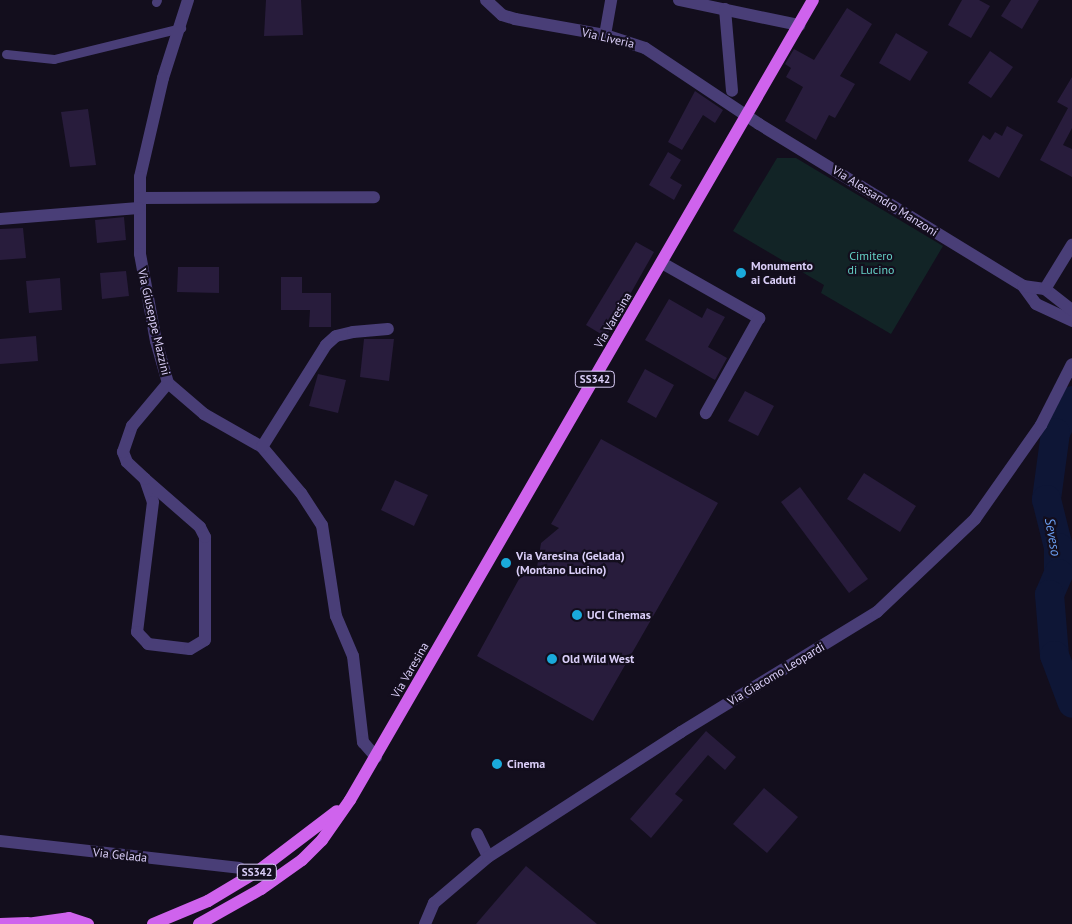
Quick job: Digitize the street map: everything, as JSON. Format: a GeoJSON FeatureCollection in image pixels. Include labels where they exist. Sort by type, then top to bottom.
{"type":"FeatureCollection","features":[{"type":"Feature","properties":{"kind":"main road","name":"Via Varesina"},"geometry":{"type":"LineString","coordinates":[[376,757],[814,0]]}},
{"type":"Feature","properties":{"kind":"main road","name":"SS342"},"geometry":{"type":"LineString","coordinates":[[200,924],[262,889],[302,860],[322,840],[350,800],[376,757]]}},
{"type":"Feature","properties":{"kind":"main road","name":"SS342"},"geometry":{"type":"LineString","coordinates":[[153,924],[208,901],[258,871],[350,800]]}},
{"type":"Feature","properties":{"kind":"main road"},"geometry":{"type":"LineString","coordinates":[[0,924],[27,924],[68,918],[88,924]]}},
{"type":"Feature","properties":{"kind":"street","name":"Via Giuseppe Mazzini"},"geometry":{"type":"LineString","coordinates":[[188,0],[181,28],[163,78],[144,155],[139,203],[145,289],[168,383],[204,414],[262,447],[302,493],[322,525],[336,616],[353,656],[363,742],[376,757]]}},
{"type":"Feature","properties":{"kind":"street","name":"Via Liveria"},"geometry":{"type":"LineString","coordinates":[[486,0],[502,15],[515,19],[605,35],[645,48],[747,115]]}},
{"type":"Feature","properties":{"kind":"street"},"geometry":{"type":"LineString","coordinates":[[605,35],[611,0]]}},
{"type":"Feature","properties":{"kind":"street"},"geometry":{"type":"LineString","coordinates":[[679,0],[799,25]]}},
{"type":"Feature","properties":{"kind":"street"},"geometry":{"type":"LineString","coordinates":[[725,9],[732,91]]}},
{"type":"Feature","properties":{"kind":"street","name":"Via Alessandro Manzoni"},"geometry":{"type":"LineString","coordinates":[[747,115],[1023,286],[1036,304],[1072,321]]}},
{"type":"Feature","properties":{"kind":"street"},"geometry":{"type":"LineString","coordinates":[[0,219],[139,203],[374,198]]}},
{"type":"Feature","properties":{"kind":"street"},"geometry":{"type":"LineString","coordinates":[[1072,245],[1045,289],[1072,310]]}},
{"type":"Feature","properties":{"kind":"street"},"geometry":{"type":"LineString","coordinates":[[662,263],[759,318],[706,413]]}},
{"type":"Feature","properties":{"kind":"street","name":"Via Alessandro Manzoni"},"geometry":{"type":"LineString","coordinates":[[1023,286],[1045,289]]}},
{"type":"Feature","properties":{"kind":"street"},"geometry":{"type":"LineString","coordinates":[[262,447],[326,345],[336,336],[353,332],[388,329]]}},
{"type":"Feature","properties":{"kind":"street","name":"Via Giacomo Leopardi"},"geometry":{"type":"LineString","coordinates":[[425,924],[434,903],[488,858],[681,732],[877,612],[975,519],[1041,425],[1072,364]]}},
{"type":"Feature","properties":{"kind":"street"},"geometry":{"type":"LineString","coordinates":[[145,478],[153,502],[137,632],[148,644],[190,649],[205,640],[206,536],[145,478],[127,462],[124,441],[168,383]]}},
{"type":"Feature","properties":{"kind":"street"},"geometry":{"type":"LineString","coordinates":[[477,834],[488,858]]}},
{"type":"Feature","properties":{"kind":"street","name":"Via Gelada"},"geometry":{"type":"LineString","coordinates":[[0,841],[239,868]]}},
{"type":"Feature","properties":{"kind":"lane"},"geometry":{"type":"LineString","coordinates":[[6,54],[54,59],[181,28]]}},
{"type":"Feature","properties":{"kind":"green space","name":"Cimitero di Lucino"},"geometry":{"type":"Polygon","coordinates":[[[777,158],[796,158],[943,246],[891,334],[821,293],[824,285],[733,231],[777,158]]]}},
{"type":"Feature","properties":{"kind":"building"},"geometry":{"type":"Polygon","coordinates":[[[266,0],[301,0],[303,35],[264,36],[266,0]]]}},
{"type":"Feature","properties":{"kind":"building"},"geometry":{"type":"Polygon","coordinates":[[[962,0],[979,0],[990,6],[971,38],[948,25],[962,0]]]}},
{"type":"Feature","properties":{"kind":"building"},"geometry":{"type":"Polygon","coordinates":[[[1011,0],[1039,0],[1022,29],[1001,16],[1011,0]]]}},
{"type":"Feature","properties":{"kind":"building"},"geometry":{"type":"Polygon","coordinates":[[[847,8],[872,24],[840,76],[855,84],[835,118],[829,115],[816,140],[785,121],[803,87],[786,77],[791,68],[785,64],[794,49],[814,60],[847,8]]]}},
{"type":"Feature","properties":{"kind":"building"},"geometry":{"type":"Polygon","coordinates":[[[896,33],[928,52],[910,81],[879,63],[896,33]]]}},
{"type":"Feature","properties":{"kind":"building"},"geometry":{"type":"Polygon","coordinates":[[[990,51],[1013,67],[991,98],[968,83],[990,51]]]}},
{"type":"Feature","properties":{"kind":"building"},"geometry":{"type":"Polygon","coordinates":[[[1072,77],[1072,128],[1063,145],[1072,149],[1072,177],[1040,160],[1068,108],[1057,102],[1072,77]]]}},
{"type":"Feature","properties":{"kind":"building"},"geometry":{"type":"Polygon","coordinates":[[[695,91],[723,110],[715,123],[703,115],[682,150],[668,142],[695,91]]]}},
{"type":"Feature","properties":{"kind":"building"},"geometry":{"type":"Polygon","coordinates":[[[88,109],[96,165],[70,167],[61,112],[88,109]]]}},
{"type":"Feature","properties":{"kind":"building"},"geometry":{"type":"Polygon","coordinates":[[[1007,126],[1023,135],[999,178],[968,161],[983,135],[990,140],[995,132],[1002,136],[1007,126]]]}},
{"type":"Feature","properties":{"kind":"building"},"geometry":{"type":"Polygon","coordinates":[[[668,152],[681,160],[670,178],[682,185],[674,200],[649,185],[668,152]]]}},
{"type":"Feature","properties":{"kind":"building"},"geometry":{"type":"Polygon","coordinates":[[[124,217],[126,240],[97,243],[95,220],[124,217]]]}},
{"type":"Feature","properties":{"kind":"building"},"geometry":{"type":"Polygon","coordinates":[[[23,228],[26,258],[0,260],[0,229],[23,228]]]}},
{"type":"Feature","properties":{"kind":"building"},"geometry":{"type":"Polygon","coordinates":[[[636,242],[654,252],[606,337],[586,325],[636,242]]]}},
{"type":"Feature","properties":{"kind":"building"},"geometry":{"type":"Polygon","coordinates":[[[178,267],[219,267],[219,293],[177,292],[178,267]]]}},
{"type":"Feature","properties":{"kind":"building"},"geometry":{"type":"Polygon","coordinates":[[[126,271],[129,296],[102,299],[100,273],[126,271]]]}},
{"type":"Feature","properties":{"kind":"building"},"geometry":{"type":"Polygon","coordinates":[[[281,277],[302,277],[302,293],[331,293],[331,327],[309,327],[310,310],[281,310],[281,277]]]}},
{"type":"Feature","properties":{"kind":"building"},"geometry":{"type":"Polygon","coordinates":[[[60,278],[62,310],[29,313],[26,281],[60,278]]]}},
{"type":"Feature","properties":{"kind":"building"},"geometry":{"type":"Polygon","coordinates":[[[669,299],[702,318],[707,308],[725,317],[708,347],[727,358],[715,380],[645,340],[669,299]]]}},
{"type":"Feature","properties":{"kind":"building"},"geometry":{"type":"Polygon","coordinates":[[[36,336],[38,361],[0,364],[0,339],[36,336]]]}},
{"type":"Feature","properties":{"kind":"building"},"geometry":{"type":"Polygon","coordinates":[[[364,339],[394,339],[389,381],[360,377],[364,339]]]}},
{"type":"Feature","properties":{"kind":"building"},"geometry":{"type":"Polygon","coordinates":[[[645,369],[674,385],[656,418],[627,402],[645,369]]]}},
{"type":"Feature","properties":{"kind":"building"},"geometry":{"type":"Polygon","coordinates":[[[318,374],[346,380],[338,413],[309,406],[318,374]]]}},
{"type":"Feature","properties":{"kind":"building"},"geometry":{"type":"Polygon","coordinates":[[[745,391],[774,406],[758,436],[728,421],[745,391]]]}},
{"type":"Feature","properties":{"kind":"building","name":"UCI Cinemas"},"geometry":{"type":"Polygon","coordinates":[[[601,439],[718,503],[593,721],[477,656],[525,568],[536,573],[541,543],[559,528],[551,524],[601,439]]]}},
{"type":"Feature","properties":{"kind":"building"},"geometry":{"type":"Polygon","coordinates":[[[864,473],[916,506],[900,532],[847,499],[864,473]]]}},
{"type":"Feature","properties":{"kind":"building"},"geometry":{"type":"Polygon","coordinates":[[[395,480],[428,495],[414,526],[381,510],[395,480]]]}},
{"type":"Feature","properties":{"kind":"building"},"geometry":{"type":"Polygon","coordinates":[[[800,487],[868,579],[849,593],[781,502],[800,487]]]}},
{"type":"Feature","properties":{"kind":"building"},"geometry":{"type":"Polygon","coordinates":[[[706,731],[736,757],[725,770],[708,755],[675,794],[683,800],[651,838],[630,819],[706,731]]]}},
{"type":"Feature","properties":{"kind":"building"},"geometry":{"type":"Polygon","coordinates":[[[764,788],[798,817],[767,853],[733,824],[764,788]]]}},
{"type":"Feature","properties":{"kind":"building"},"geometry":{"type":"Polygon","coordinates":[[[526,866],[597,924],[476,924],[526,866]]]}},
{"type":"Feature","properties":{"kind":"waterway","name":"Seveso"},"geometry":{"type":"LineString","coordinates":[[1072,400],[1055,432],[1046,499],[1058,547],[1058,573],[1049,594],[1054,655],[1072,703]]}},
{"type":"Feature","properties":{"kind":"place","name":"Monumento ai Caduti"},"geometry":{"type":"Point","coordinates":[741,273]}},
{"type":"Feature","properties":{"kind":"place","name":"Via Varesina (Gelada) (Montano Lucino)"},"geometry":{"type":"Point","coordinates":[506,563]}},
{"type":"Feature","properties":{"kind":"place","name":"UCI Cinemas"},"geometry":{"type":"Point","coordinates":[577,615]}},
{"type":"Feature","properties":{"kind":"place","name":"Old Wild West"},"geometry":{"type":"Point","coordinates":[552,659]}},
{"type":"Feature","properties":{"kind":"place","name":"Cinema"},"geometry":{"type":"Point","coordinates":[497,764]}}]}
